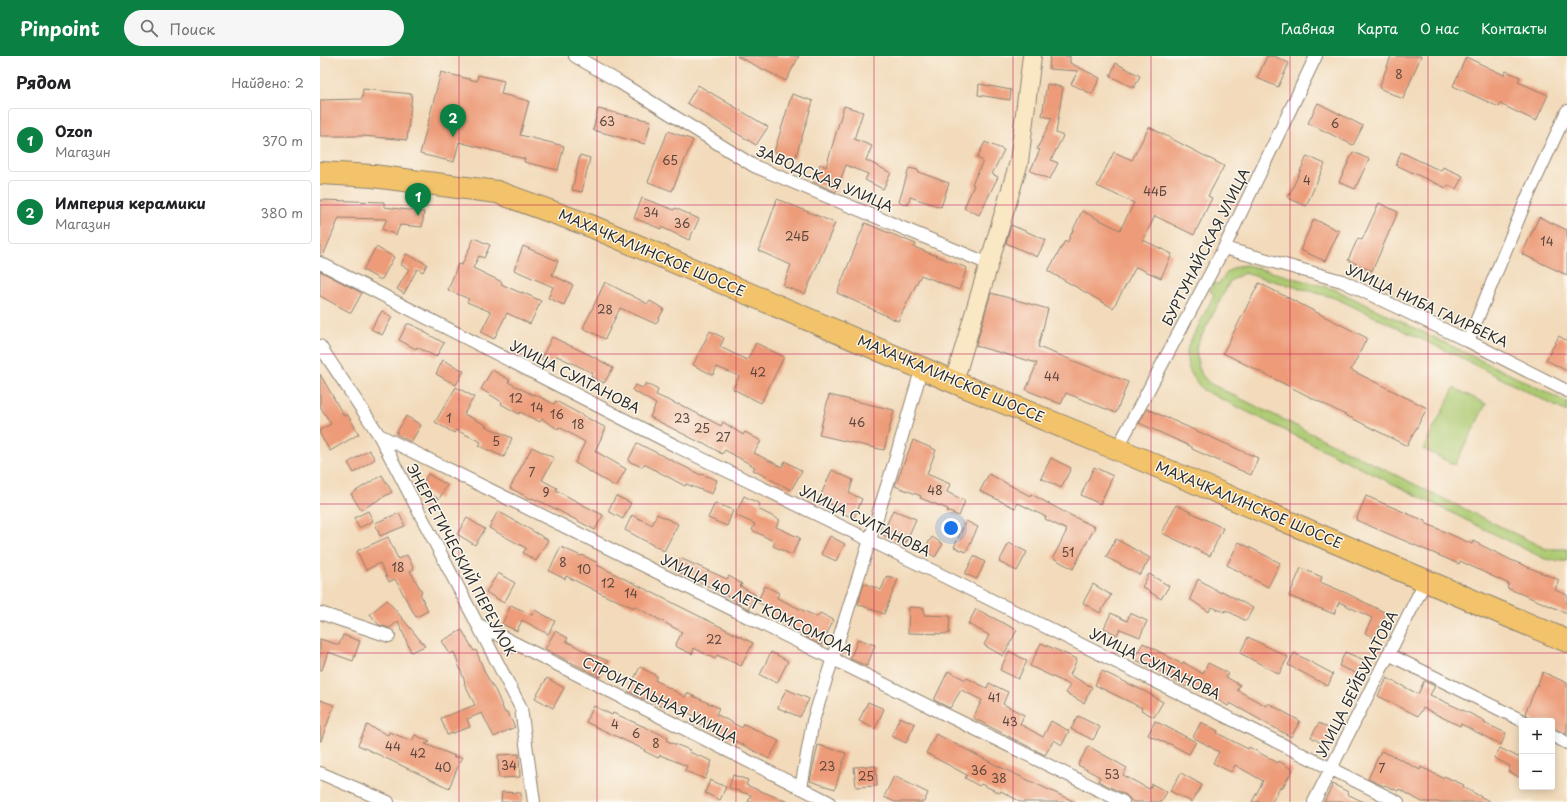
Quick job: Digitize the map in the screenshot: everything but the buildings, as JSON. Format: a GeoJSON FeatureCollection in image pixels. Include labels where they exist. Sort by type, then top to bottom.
{"type":"FeatureCollection","features":[{"type":"Feature","properties":{"kind":"highway","name":"МАХАЧКАЛИНСКОЕ ШОССЕ"},"geometry":{"type":"LineString","coordinates":[[320,173],[373,176],[497,192],[591,226],[954,382],[1117,448],[1567,641]]}},
{"type":"Feature","properties":{"kind":"street","name":"ЗАВОДСКАЯ УЛИЦА"},"geometry":{"type":"LineString","coordinates":[[575,56],[754,166],[989,264]]}},
{"type":"Feature","properties":{"kind":"street"},"geometry":{"type":"LineString","coordinates":[[954,382],[1019,162],[1032,56]]}},
{"type":"Feature","properties":{"kind":"street","name":"БУРТУНАЙСКАЯ УЛИЦА"},"geometry":{"type":"LineString","coordinates":[[1117,448],[1224,248],[1314,57]]}},
{"type":"Feature","properties":{"kind":"street"},"geometry":{"type":"LineString","coordinates":[[1468,341],[1527,198],[1567,111]]}},
{"type":"Feature","properties":{"kind":"street","name":"УЛИЦА НИБА ГАИРБЕКА"},"geometry":{"type":"LineString","coordinates":[[1224,248],[1342,281],[1468,341],[1567,391]]}},
{"type":"Feature","properties":{"kind":"street","name":"УЛИЦА СУЛТАНОВА"},"geometry":{"type":"LineString","coordinates":[[320,263],[676,446],[870,540],[1398,802]]}},
{"type":"Feature","properties":{"kind":"street","name":"ЭНЕРГЕТИЧЕСКИЙ ПЕРЕУЛОК"},"geometry":{"type":"LineString","coordinates":[[320,346],[379,435],[521,708],[534,802]]}},
{"type":"Feature","properties":{"kind":"street"},"geometry":{"type":"LineString","coordinates":[[801,788],[813,721],[870,540],[922,367]]}},
{"type":"Feature","properties":{"kind":"street","name":"УЛИЦА 40 ЛЕТ КОМСОМОЛА"},"geometry":{"type":"LineString","coordinates":[[379,435],[1123,802]]}},
{"type":"Feature","properties":{"kind":"street","name":"УЛИЦА БЕЙБУЛАТОВА"},"geometry":{"type":"LineString","coordinates":[[1314,802],[1426,580]]}},
{"type":"Feature","properties":{"kind":"street"},"geometry":{"type":"LineString","coordinates":[[320,613],[389,636]]}},
{"type":"Feature","properties":{"kind":"street","name":"СТРОИТЕЛЬНАЯ УЛИЦА"},"geometry":{"type":"LineString","coordinates":[[477,624],[829,802]]}},
{"type":"Feature","properties":{"kind":"street"},"geometry":{"type":"LineString","coordinates":[[1388,654],[1519,719]]}},
{"type":"Feature","properties":{"kind":"street"},"geometry":{"type":"LineString","coordinates":[[1555,737],[1567,743]]}},
{"type":"Feature","properties":{"kind":"street"},"geometry":{"type":"LineString","coordinates":[[320,773],[388,802]]}},
{"type":"Feature","properties":{"kind":"green space"},"geometry":{"type":"Polygon","coordinates":[[[1246,265],[1334,289],[1567,402],[1567,412],[1457,356],[1335,298],[1244,273],[1230,281],[1196,347],[1198,365],[1202,375],[1209,383],[1546,549],[1567,549],[1567,561],[1545,559],[1203,390],[1192,375],[1188,365],[1188,346],[1214,295],[1210,291],[1213,283],[1219,284],[1230,270],[1246,265]]]}},
{"type":"Feature","properties":{"kind":"green space"},"geometry":{"type":"Polygon","coordinates":[[[1454,388],[1486,404],[1455,465],[1423,449],[1454,388]]]}},
{"type":"Feature","properties":{"kind":"place","name":"Империя керамики"},"geometry":{"type":"Point","coordinates":[453,137]}},
{"type":"Feature","properties":{"kind":"place","name":"Ozon"},"geometry":{"type":"Point","coordinates":[418,216]}}]}
